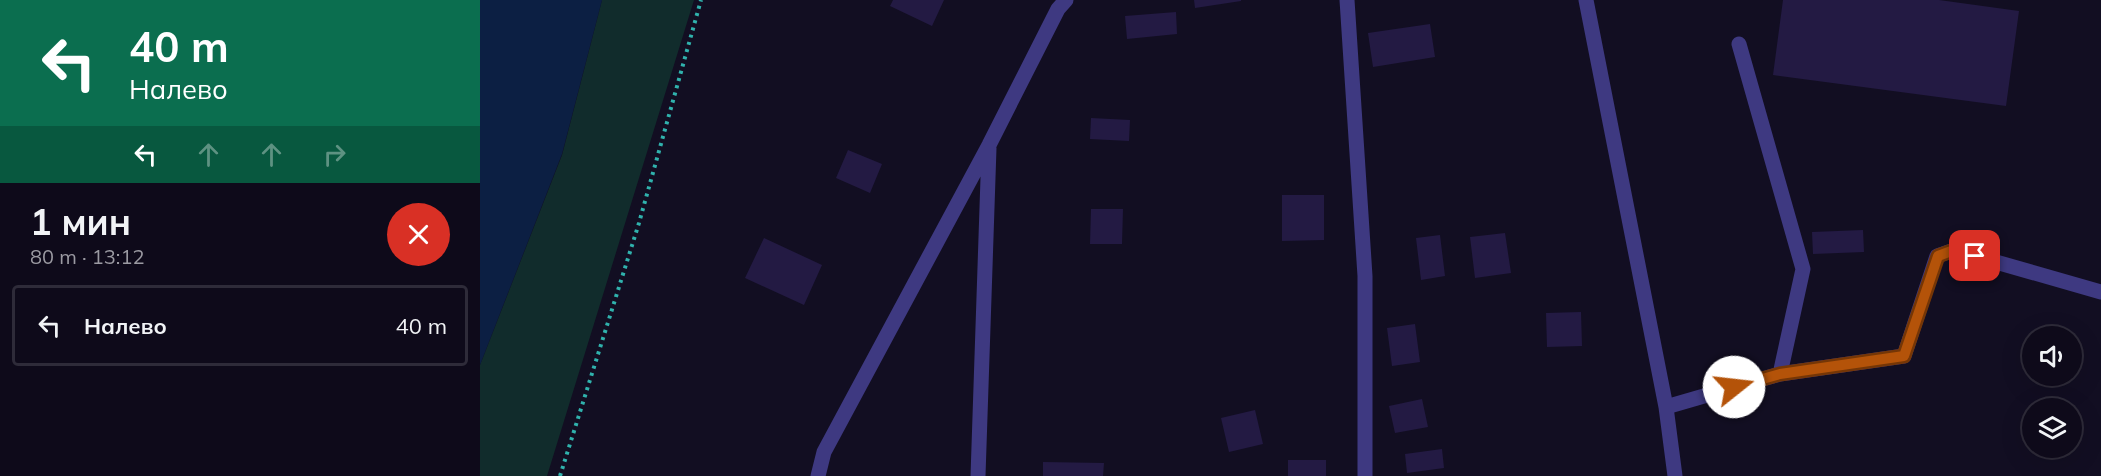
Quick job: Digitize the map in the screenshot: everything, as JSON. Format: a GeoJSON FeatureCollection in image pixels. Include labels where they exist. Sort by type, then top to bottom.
{"type":"FeatureCollection","features":[{"type":"Feature","properties":{"kind":"street"},"geometry":{"type":"LineString","coordinates":[[818,476],[824,452],[989,145],[1058,9],[1066,0]]}},
{"type":"Feature","properties":{"kind":"street"},"geometry":{"type":"LineString","coordinates":[[1347,0],[1365,276],[1365,476]]}},
{"type":"Feature","properties":{"kind":"street"},"geometry":{"type":"LineString","coordinates":[[1586,0],[1666,407],[1675,476]]}},
{"type":"Feature","properties":{"kind":"street"},"geometry":{"type":"LineString","coordinates":[[1739,44],[1803,269],[1780,374]]}},
{"type":"Feature","properties":{"kind":"street"},"geometry":{"type":"LineString","coordinates":[[978,476],[989,145]]}},
{"type":"Feature","properties":{"kind":"street"},"geometry":{"type":"LineString","coordinates":[[1666,407],[1780,374],[1904,356],[1938,256],[1954,250],[2101,292]]}},
{"type":"Feature","properties":{"kind":"path"},"geometry":{"type":"LineString","coordinates":[[560,476],[639,223],[701,0]]}},
{"type":"Feature","properties":{"kind":"green space"},"geometry":{"type":"Polygon","coordinates":[[[602,0],[694,0],[547,476],[480,476],[480,365],[562,155],[602,0]]]}},
{"type":"Feature","properties":{"kind":"water"},"geometry":{"type":"Polygon","coordinates":[[[480,0],[602,0],[562,154],[480,365],[480,0]]]}},
{"type":"Feature","properties":{"kind":"building"},"geometry":{"type":"Polygon","coordinates":[[[893,0],[944,0],[932,26],[890,6],[893,0]]]}},
{"type":"Feature","properties":{"kind":"building"},"geometry":{"type":"Polygon","coordinates":[[[1194,0],[1241,0],[1241,1],[1195,8],[1194,0]]]}},
{"type":"Feature","properties":{"kind":"building"},"geometry":{"type":"Polygon","coordinates":[[[1783,0],[1939,0],[2019,11],[2006,106],[1773,75],[1783,0]]]}},
{"type":"Feature","properties":{"kind":"building"},"geometry":{"type":"Polygon","coordinates":[[[1176,12],[1177,34],[1127,39],[1125,16],[1176,12]]]}},
{"type":"Feature","properties":{"kind":"building"},"geometry":{"type":"Polygon","coordinates":[[[1430,24],[1435,57],[1373,67],[1368,33],[1430,24]]]}},
{"type":"Feature","properties":{"kind":"building"},"geometry":{"type":"Polygon","coordinates":[[[1091,118],[1130,120],[1129,141],[1090,139],[1091,118]]]}},
{"type":"Feature","properties":{"kind":"building"},"geometry":{"type":"Polygon","coordinates":[[[848,150],[882,164],[870,193],[836,178],[848,150]]]}},
{"type":"Feature","properties":{"kind":"building"},"geometry":{"type":"Polygon","coordinates":[[[1282,195],[1324,195],[1324,240],[1282,241],[1282,195]]]}},
{"type":"Feature","properties":{"kind":"building"},"geometry":{"type":"Polygon","coordinates":[[[1091,209],[1123,209],[1122,244],[1090,244],[1091,209]]]}},
{"type":"Feature","properties":{"kind":"building"},"geometry":{"type":"Polygon","coordinates":[[[1863,230],[1864,252],[1813,254],[1812,232],[1863,230]]]}},
{"type":"Feature","properties":{"kind":"building"},"geometry":{"type":"Polygon","coordinates":[[[1505,233],[1511,273],[1475,278],[1470,237],[1505,233]]]}},
{"type":"Feature","properties":{"kind":"building"},"geometry":{"type":"Polygon","coordinates":[[[1440,235],[1445,276],[1421,280],[1416,238],[1440,235]]]}},
{"type":"Feature","properties":{"kind":"building"},"geometry":{"type":"Polygon","coordinates":[[[764,238],[822,265],[804,305],[745,278],[764,238]]]}},
{"type":"Feature","properties":{"kind":"building"},"geometry":{"type":"Polygon","coordinates":[[[1581,312],[1582,346],[1547,347],[1546,313],[1581,312]]]}},
{"type":"Feature","properties":{"kind":"building"},"geometry":{"type":"Polygon","coordinates":[[[1415,324],[1420,362],[1392,366],[1387,328],[1415,324]]]}},
{"type":"Feature","properties":{"kind":"building"},"geometry":{"type":"Polygon","coordinates":[[[1422,399],[1428,427],[1395,433],[1389,406],[1422,399]]]}},
{"type":"Feature","properties":{"kind":"building"},"geometry":{"type":"Polygon","coordinates":[[[1255,410],[1263,444],[1229,452],[1221,418],[1255,410]]]}},
{"type":"Feature","properties":{"kind":"building"},"geometry":{"type":"Polygon","coordinates":[[[1442,449],[1444,468],[1407,473],[1405,454],[1442,449]]]}},
{"type":"Feature","properties":{"kind":"building"},"geometry":{"type":"Polygon","coordinates":[[[1288,460],[1326,460],[1326,476],[1288,476],[1288,460]]]}},
{"type":"Feature","properties":{"kind":"building"},"geometry":{"type":"Polygon","coordinates":[[[1043,462],[1104,463],[1103,476],[1043,476],[1043,462]]]}},
{"type":"Feature","properties":{"kind":"route"},"geometry":{"type":"LineString","coordinates":[[1734,387],[1780,374],[1904,356],[1938,256],[1954,250],[1975,256]]}}]}
